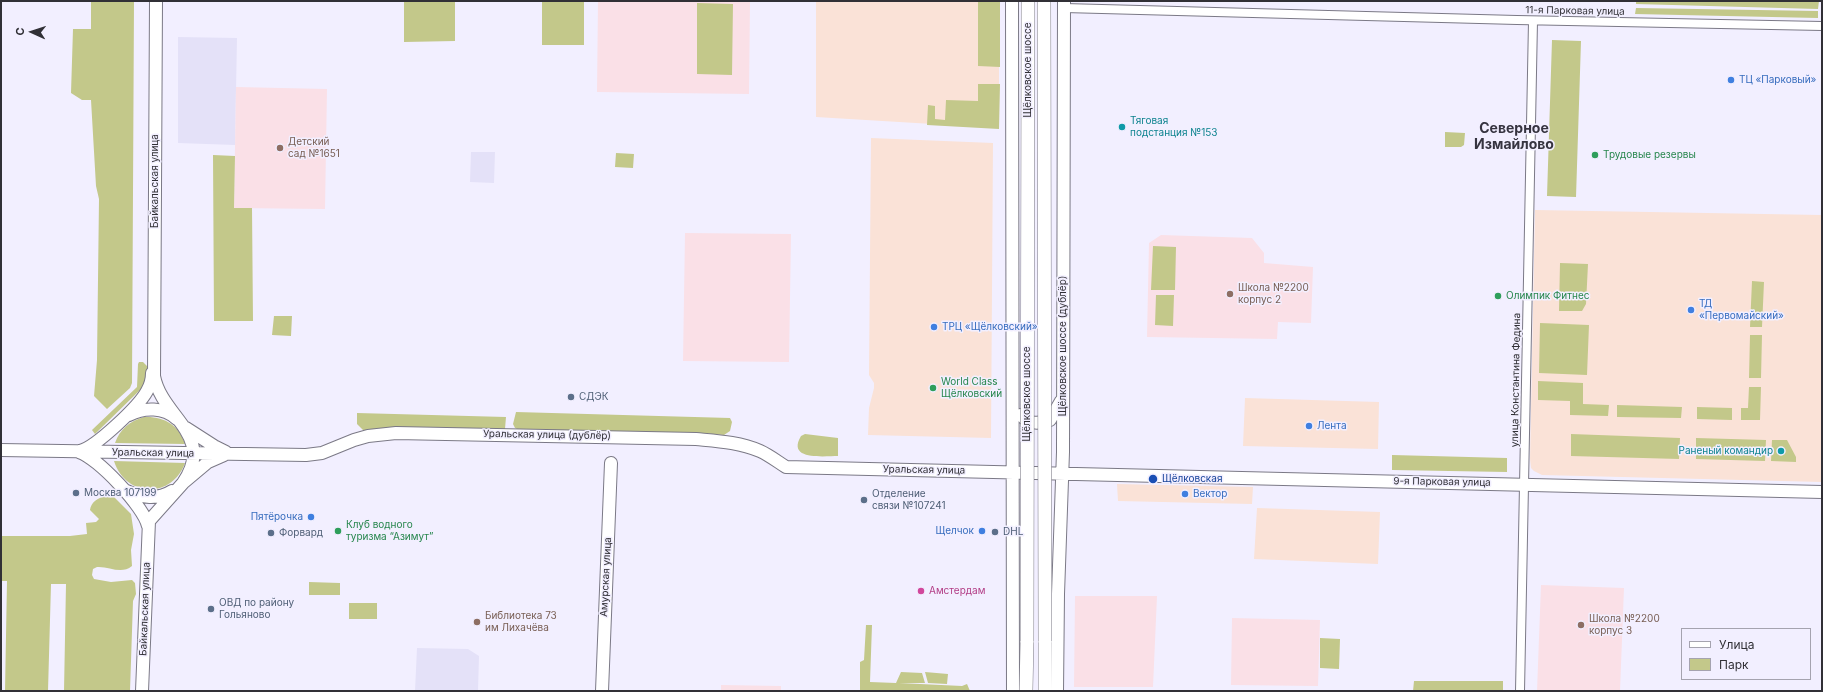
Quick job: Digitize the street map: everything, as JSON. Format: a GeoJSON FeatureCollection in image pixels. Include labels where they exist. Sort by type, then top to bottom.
{"type":"FeatureCollection","features":[{"type":"Feature","properties":{"kind":"main road","name":"Байкальская улица"},"geometry":{"type":"LineString","coordinates":[[154,362],[156,1]]}},
{"type":"Feature","properties":{"kind":"main road"},"geometry":{"type":"LineString","coordinates":[[1012,1],[1013,691]]}},
{"type":"Feature","properties":{"kind":"main road","name":"Щёлковское шоссе"},"geometry":{"type":"LineString","coordinates":[[1026,691],[1028,1]]}},
{"type":"Feature","properties":{"kind":"main road","name":"Щёлковское шоссе"},"geometry":{"type":"LineString","coordinates":[[1044,1],[1044,691]]}},
{"type":"Feature","properties":{"kind":"main road","name":"Щёлковское шоссе (дублёр)"},"geometry":{"type":"LineString","coordinates":[[1057,691],[1063,397],[1064,5]]}},
{"type":"Feature","properties":{"kind":"main road"},"geometry":{"type":"LineString","coordinates":[[148,526],[144,514],[112,475],[108,465],[106,452],[112,430],[147,391],[152,376],[154,362]]}},
{"type":"Feature","properties":{"kind":"main road"},"geometry":{"type":"LineString","coordinates":[[148,526],[152,515],[181,485],[192,465],[194,453],[190,436],[156,384],[154,362]]}},
{"type":"Feature","properties":{"kind":"main road"},"geometry":{"type":"LineString","coordinates":[[1013,400],[1018,412],[1025,420],[1041,423],[1050,420],[1063,397]]}},
{"type":"Feature","properties":{"kind":"main road"},"geometry":{"type":"LineString","coordinates":[[76,452],[90,447],[123,419],[145,410],[156,410],[175,417],[184,426],[222,450],[236,453]]}},
{"type":"Feature","properties":{"kind":"main road","name":"Уральская улица (дублёр)"},"geometry":{"type":"LineString","coordinates":[[306,455],[322,453],[361,438],[396,433],[688,438],[727,442],[745,446],[761,451],[786,467]]}},
{"type":"Feature","properties":{"kind":"main road","name":"Уральская улица"},"geometry":{"type":"LineString","coordinates":[[1,450],[306,455]]}},
{"type":"Feature","properties":{"kind":"main road"},"geometry":{"type":"LineString","coordinates":[[76,452],[90,457],[121,487],[135,495],[146,497],[158,497],[169,493],[215,459],[236,453]]}},
{"type":"Feature","properties":{"kind":"main road","name":"Амурская улица"},"geometry":{"type":"LineString","coordinates":[[602,691],[611,463]]}},
{"type":"Feature","properties":{"kind":"main road","name":"Уральская улица"},"geometry":{"type":"LineString","coordinates":[[786,467],[1062,473]]}},
{"type":"Feature","properties":{"kind":"main road","name":"9-я Парковая улица"},"geometry":{"type":"LineString","coordinates":[[1062,473],[1822,492]]}},
{"type":"Feature","properties":{"kind":"main road","name":"Байкальская улица"},"geometry":{"type":"LineString","coordinates":[[142,691],[148,526]]}},
{"type":"Feature","properties":{"kind":"street","name":"11-я Парковая улица"},"geometry":{"type":"LineString","coordinates":[[1064,5],[1533,20],[1822,26]]}},
{"type":"Feature","properties":{"kind":"street","name":"улица Константина Федина"},"geometry":{"type":"LineString","coordinates":[[1520,691],[1533,20]]}},
{"type":"Feature","properties":{"kind":"shaded area"},"geometry":{"type":"Polygon","coordinates":[[[598,1],[750,1],[749,94],[597,92],[598,1]]]}},
{"type":"Feature","properties":{"kind":"shaded area"},"geometry":{"type":"Polygon","coordinates":[[[816,1],[999,1],[999,128],[816,117],[816,1]]]}},
{"type":"Feature","properties":{"kind":"shaded area"},"geometry":{"type":"Polygon","coordinates":[[[178,37],[237,38],[235,145],[178,143],[178,37]]]}},
{"type":"Feature","properties":{"kind":"shaded area","name":"Детский сад №1651"},"geometry":{"type":"Polygon","coordinates":[[[236,87],[327,89],[325,209],[234,208],[236,87]]]}},
{"type":"Feature","properties":{"kind":"shaded area","name":"ТРЦ «Щёлковский»"},"geometry":{"type":"Polygon","coordinates":[[[871,138],[993,143],[991,438],[868,435],[869,408],[874,388],[874,383],[869,375],[871,138]]]}},
{"type":"Feature","properties":{"kind":"shaded area"},"geometry":{"type":"Polygon","coordinates":[[[471,152],[495,152],[494,183],[470,182],[471,152]]]}},
{"type":"Feature","properties":{"kind":"shaded area"},"geometry":{"type":"Polygon","coordinates":[[[1535,210],[1822,215],[1822,482],[1542,475],[1534,471],[1531,468],[1530,459],[1535,210]]]}},
{"type":"Feature","properties":{"kind":"shaded area"},"geometry":{"type":"Polygon","coordinates":[[[685,233],[791,234],[789,362],[683,361],[685,233]]]}},
{"type":"Feature","properties":{"kind":"shaded area","name":"Школа №2200 корпус 2"},"geometry":{"type":"Polygon","coordinates":[[[1161,235],[1252,238],[1264,253],[1264,263],[1313,267],[1311,323],[1278,322],[1277,339],[1147,337],[1149,243],[1161,235]]]}},
{"type":"Feature","properties":{"kind":"shaded area"},"geometry":{"type":"Polygon","coordinates":[[[1245,398],[1379,402],[1378,449],[1243,446],[1245,398]]]}},
{"type":"Feature","properties":{"kind":"shaded area","name":"Вектор"},"geometry":{"type":"Polygon","coordinates":[[[1117,484],[1253,487],[1252,504],[1118,501],[1117,484]]]}},
{"type":"Feature","properties":{"kind":"shaded area"},"geometry":{"type":"Polygon","coordinates":[[[1257,508],[1380,512],[1378,564],[1254,559],[1257,508]]]}},
{"type":"Feature","properties":{"kind":"shaded area","name":"Школа №2200 корпус 3"},"geometry":{"type":"Polygon","coordinates":[[[1541,585],[1624,588],[1620,691],[1537,691],[1541,585]]]}},
{"type":"Feature","properties":{"kind":"shaded area"},"geometry":{"type":"Polygon","coordinates":[[[1075,596],[1157,596],[1153,687],[1074,687],[1075,596]]]}},
{"type":"Feature","properties":{"kind":"shaded area"},"geometry":{"type":"Polygon","coordinates":[[[1232,618],[1320,620],[1318,686],[1231,685],[1232,618]]]}},
{"type":"Feature","properties":{"kind":"shaded area"},"geometry":{"type":"Polygon","coordinates":[[[417,648],[468,649],[479,656],[478,691],[415,691],[417,648]]]}},
{"type":"Feature","properties":{"kind":"shaded area"},"geometry":{"type":"Polygon","coordinates":[[[721,685],[781,686],[781,691],[721,691],[721,685]]]}},
{"type":"Feature","properties":{"kind":"green space"},"geometry":{"type":"Polygon","coordinates":[[[91,1],[134,1],[132,383],[130,388],[107,409],[94,396],[97,360],[99,199],[96,186],[91,100],[82,100],[71,93],[73,29],[91,29],[91,1]]]}},
{"type":"Feature","properties":{"kind":"green space"},"geometry":{"type":"Polygon","coordinates":[[[404,1],[455,1],[455,41],[404,42],[404,1]]]}},
{"type":"Feature","properties":{"kind":"green space"},"geometry":{"type":"Polygon","coordinates":[[[542,1],[584,1],[584,45],[542,45],[542,1]]]}},
{"type":"Feature","properties":{"kind":"green space"},"geometry":{"type":"Polygon","coordinates":[[[978,1],[1000,1],[1000,67],[978,66],[978,1]]]}},
{"type":"Feature","properties":{"kind":"green space"},"geometry":{"type":"Polygon","coordinates":[[[1636,1],[1819,1],[1818,9],[1636,4],[1636,1]]]}},
{"type":"Feature","properties":{"kind":"green space"},"geometry":{"type":"Polygon","coordinates":[[[697,3],[733,4],[732,75],[697,74],[697,3]]]}},
{"type":"Feature","properties":{"kind":"green space"},"geometry":{"type":"Polygon","coordinates":[[[1636,8],[1818,11],[1818,18],[1635,14],[1636,8]]]}},
{"type":"Feature","properties":{"kind":"green space"},"geometry":{"type":"Polygon","coordinates":[[[1552,40],[1581,41],[1576,197],[1547,196],[1552,40]]]}},
{"type":"Feature","properties":{"kind":"green space"},"geometry":{"type":"Polygon","coordinates":[[[978,84],[1000,84],[999,129],[927,125],[928,105],[935,106],[935,119],[945,120],[946,100],[978,101],[978,84]]]}},
{"type":"Feature","properties":{"kind":"green space"},"geometry":{"type":"Polygon","coordinates":[[[1445,132],[1465,133],[1464,145],[1461,147],[1445,147],[1445,132]]]}},
{"type":"Feature","properties":{"kind":"green space"},"geometry":{"type":"Polygon","coordinates":[[[616,153],[634,154],[633,168],[615,167],[616,153]]]}},
{"type":"Feature","properties":{"kind":"green space"},"geometry":{"type":"Polygon","coordinates":[[[213,155],[235,156],[234,208],[252,208],[253,321],[214,321],[213,155]]]}},
{"type":"Feature","properties":{"kind":"green space"},"geometry":{"type":"Polygon","coordinates":[[[1153,246],[1176,247],[1175,290],[1151,290],[1153,246]]]}},
{"type":"Feature","properties":{"kind":"green space"},"geometry":{"type":"Polygon","coordinates":[[[1560,263],[1588,264],[1586,304],[1582,311],[1559,311],[1560,263]]]}},
{"type":"Feature","properties":{"kind":"green space"},"geometry":{"type":"Polygon","coordinates":[[[1752,281],[1764,282],[1762,327],[1750,327],[1752,281]]]}},
{"type":"Feature","properties":{"kind":"green space"},"geometry":{"type":"Polygon","coordinates":[[[1156,295],[1174,295],[1173,326],[1155,325],[1156,295]]]}},
{"type":"Feature","properties":{"kind":"green space"},"geometry":{"type":"Polygon","coordinates":[[[274,316],[292,316],[291,336],[272,335],[274,316]]]}},
{"type":"Feature","properties":{"kind":"green space"},"geometry":{"type":"Polygon","coordinates":[[[1540,323],[1589,325],[1587,375],[1539,373],[1540,323]]]}},
{"type":"Feature","properties":{"kind":"green space"},"geometry":{"type":"Polygon","coordinates":[[[1750,335],[1762,335],[1761,378],[1749,378],[1750,335]]]}},
{"type":"Feature","properties":{"kind":"green space"},"geometry":{"type":"Polygon","coordinates":[[[139,362],[143,362],[149,368],[145,383],[141,389],[95,434],[92,430],[137,387],[139,362]]]}},
{"type":"Feature","properties":{"kind":"green space"},"geometry":{"type":"Polygon","coordinates":[[[1538,381],[1583,383],[1583,404],[1609,405],[1608,416],[1570,415],[1570,401],[1538,400],[1538,381]]]}},
{"type":"Feature","properties":{"kind":"green space"},"geometry":{"type":"Polygon","coordinates":[[[1749,387],[1761,387],[1760,420],[1741,420],[1741,408],[1748,408],[1749,387]]]}},
{"type":"Feature","properties":{"kind":"green space"},"geometry":{"type":"Polygon","coordinates":[[[1617,405],[1682,407],[1681,418],[1617,417],[1617,405]]]}},
{"type":"Feature","properties":{"kind":"green space"},"geometry":{"type":"Polygon","coordinates":[[[1697,407],[1732,408],[1732,420],[1697,419],[1697,407]]]}},
{"type":"Feature","properties":{"kind":"green space"},"geometry":{"type":"Polygon","coordinates":[[[516,412],[730,418],[732,422],[730,431],[724,435],[700,433],[521,431],[515,428],[513,424],[516,412]]]}},
{"type":"Feature","properties":{"kind":"green space"},"geometry":{"type":"Polygon","coordinates":[[[357,413],[506,417],[505,429],[500,430],[365,432],[357,424],[357,413]]]}},
{"type":"Feature","properties":{"kind":"green space"},"geometry":{"type":"Polygon","coordinates":[[[144,417],[158,418],[170,423],[179,432],[185,444],[115,443],[126,426],[144,417]]]}},
{"type":"Feature","properties":{"kind":"green space"},"geometry":{"type":"Polygon","coordinates":[[[805,434],[838,438],[838,456],[817,456],[803,453],[799,450],[798,444],[801,436],[805,434]]]}},
{"type":"Feature","properties":{"kind":"green space"},"geometry":{"type":"Polygon","coordinates":[[[1571,434],[1680,438],[1679,459],[1571,456],[1571,434]]]}},
{"type":"Feature","properties":{"kind":"green space"},"geometry":{"type":"Polygon","coordinates":[[[1696,438],[1766,440],[1765,461],[1696,459],[1696,438]]]}},
{"type":"Feature","properties":{"kind":"green space"},"geometry":{"type":"Polygon","coordinates":[[[1772,440],[1787,440],[1796,457],[1796,462],[1771,461],[1772,440]]]}},
{"type":"Feature","properties":{"kind":"green space"},"geometry":{"type":"Polygon","coordinates":[[[1392,455],[1507,458],[1507,472],[1392,470],[1392,455]]]}},
{"type":"Feature","properties":{"kind":"green space"},"geometry":{"type":"Polygon","coordinates":[[[114,461],[185,463],[179,475],[170,483],[160,488],[149,489],[138,487],[128,482],[120,473],[114,461]]]}},
{"type":"Feature","properties":{"kind":"green space"},"geometry":{"type":"Polygon","coordinates":[[[105,496],[113,496],[131,514],[134,534],[131,550],[132,566],[124,570],[97,567],[93,569],[92,575],[94,579],[111,582],[132,580],[135,583],[136,594],[133,601],[130,691],[64,691],[66,584],[51,584],[48,691],[5,691],[7,581],[1,581],[1,536],[70,536],[87,534],[86,523],[96,522],[99,519],[90,510],[92,505],[97,499],[105,496]]]}},
{"type":"Feature","properties":{"kind":"green space"},"geometry":{"type":"Polygon","coordinates":[[[309,582],[340,583],[340,595],[309,595],[309,582]]]}},
{"type":"Feature","properties":{"kind":"green space"},"geometry":{"type":"Polygon","coordinates":[[[349,603],[377,603],[377,619],[349,619],[349,603]]]}},
{"type":"Feature","properties":{"kind":"green space"},"geometry":{"type":"Polygon","coordinates":[[[866,625],[872,625],[870,682],[896,683],[901,672],[922,673],[925,683],[899,683],[962,686],[967,684],[970,691],[860,691],[860,662],[864,660],[866,625]]]}},
{"type":"Feature","properties":{"kind":"green space"},"geometry":{"type":"Polygon","coordinates":[[[1320,638],[1340,639],[1339,669],[1320,668],[1320,638]]]}},
{"type":"Feature","properties":{"kind":"green space"},"geometry":{"type":"Polygon","coordinates":[[[925,672],[948,674],[947,684],[928,683],[925,672]]]}},
{"type":"Feature","properties":{"kind":"green space"},"geometry":{"type":"Polygon","coordinates":[[[1414,681],[1503,681],[1503,691],[1413,691],[1414,681]]]}},
{"type":"Feature","properties":{"kind":"place","name":"ТЦ «Парковый»"},"geometry":{"type":"Point","coordinates":[1731,80]}},
{"type":"Feature","properties":{"kind":"place","name":"Тяговая подстанция №153"},"geometry":{"type":"Point","coordinates":[1122,127]}},
{"type":"Feature","properties":{"kind":"place","name":"Детский сад №1651"},"geometry":{"type":"Point","coordinates":[280,148]}},
{"type":"Feature","properties":{"kind":"place","name":"Трудовые резервы"},"geometry":{"type":"Point","coordinates":[1595,155]}},
{"type":"Feature","properties":{"kind":"place","name":"Школа №2200 корпус 2"},"geometry":{"type":"Point","coordinates":[1230,294]}},
{"type":"Feature","properties":{"kind":"place","name":"Олимпик Фитнес"},"geometry":{"type":"Point","coordinates":[1498,296]}},
{"type":"Feature","properties":{"kind":"place","name":"ТД «Первомайский»"},"geometry":{"type":"Point","coordinates":[1691,310]}},
{"type":"Feature","properties":{"kind":"place","name":"ТРЦ «Щёлковский»"},"geometry":{"type":"Point","coordinates":[934,327]}},
{"type":"Feature","properties":{"kind":"place","name":"World Class Щёлковский"},"geometry":{"type":"Point","coordinates":[933,388]}},
{"type":"Feature","properties":{"kind":"place","name":"СДЭК"},"geometry":{"type":"Point","coordinates":[571,397]}},
{"type":"Feature","properties":{"kind":"place","name":"Лента"},"geometry":{"type":"Point","coordinates":[1309,426]}},
{"type":"Feature","properties":{"kind":"place","name":"Раненый командир"},"geometry":{"type":"Point","coordinates":[1781,451]}},
{"type":"Feature","properties":{"kind":"place","name":"Щёлковская"},"geometry":{"type":"Point","coordinates":[1153,479]}},
{"type":"Feature","properties":{"kind":"place","name":"Москва 107199"},"geometry":{"type":"Point","coordinates":[76,493]}},
{"type":"Feature","properties":{"kind":"place","name":"Вектор"},"geometry":{"type":"Point","coordinates":[1185,494]}},
{"type":"Feature","properties":{"kind":"place","name":"Отделение связи №107241"},"geometry":{"type":"Point","coordinates":[864,500]}},
{"type":"Feature","properties":{"kind":"place","name":"Пятёрочка"},"geometry":{"type":"Point","coordinates":[311,517]}},
{"type":"Feature","properties":{"kind":"place","name":"Клуб водного туризма “Азимут”"},"geometry":{"type":"Point","coordinates":[338,531]}},
{"type":"Feature","properties":{"kind":"place","name":"Щелчок"},"geometry":{"type":"Point","coordinates":[982,531]}},
{"type":"Feature","properties":{"kind":"place","name":"DHL"},"geometry":{"type":"Point","coordinates":[995,532]}},
{"type":"Feature","properties":{"kind":"place","name":"Форвард"},"geometry":{"type":"Point","coordinates":[271,533]}},
{"type":"Feature","properties":{"kind":"place","name":"Амстердам"},"geometry":{"type":"Point","coordinates":[921,591]}},
{"type":"Feature","properties":{"kind":"place","name":"ОВД по району Гольяново"},"geometry":{"type":"Point","coordinates":[211,609]}},
{"type":"Feature","properties":{"kind":"place","name":"Библиотека 73 им Лихачёва"},"geometry":{"type":"Point","coordinates":[477,622]}},
{"type":"Feature","properties":{"kind":"place","name":"Школа №2200 корпус 3"},"geometry":{"type":"Point","coordinates":[1581,625]}},
{"type":"Feature","properties":{"kind":"district","name":"Северное Измайлово"},"geometry":{"type":"Point","coordinates":[1514,138]}}]}
